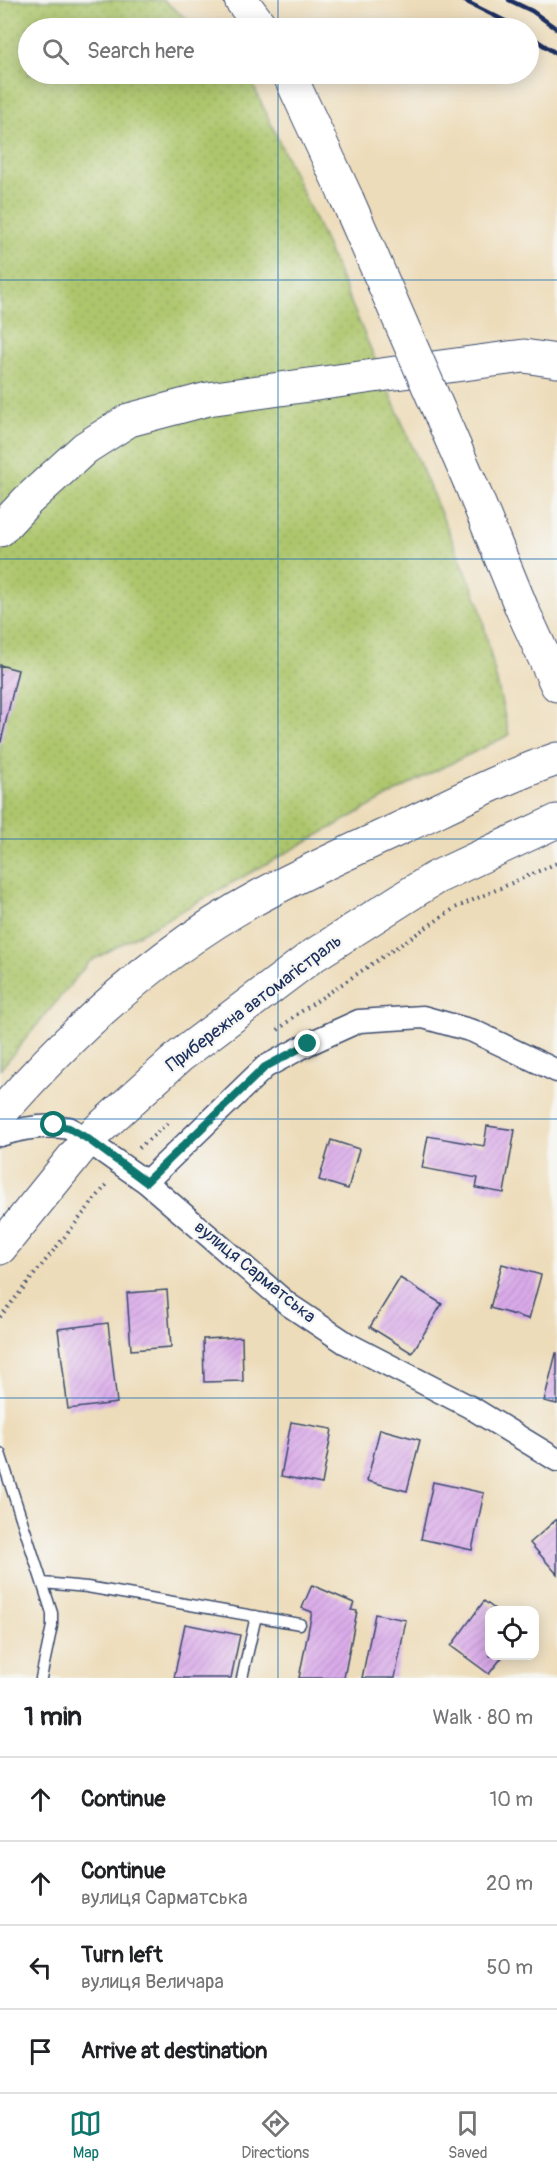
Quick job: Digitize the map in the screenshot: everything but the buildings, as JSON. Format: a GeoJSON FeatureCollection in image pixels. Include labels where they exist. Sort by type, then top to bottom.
{"type":"FeatureCollection","features":[{"type":"Feature","properties":{"kind":"main road"},"geometry":{"type":"LineString","coordinates":[[241,0],[254,18]]}},
{"type":"Feature","properties":{"kind":"main road"},"geometry":{"type":"LineString","coordinates":[[293,84],[347,199],[470,482],[522,609],[557,685]]}},
{"type":"Feature","properties":{"kind":"main road"},"geometry":{"type":"LineString","coordinates":[[0,530],[27,501],[85,448],[129,420],[208,399],[388,374],[524,356],[557,361]]}},
{"type":"Feature","properties":{"kind":"main road"},"geometry":{"type":"LineString","coordinates":[[0,1114],[78,1031],[121,992],[165,958],[218,922],[259,897],[310,872],[522,771],[557,759]]}},
{"type":"Feature","properties":{"kind":"main road","name":"Прибережна автомагістраль"},"geometry":{"type":"LineString","coordinates":[[0,1248],[88,1139],[180,1056],[311,957],[435,878],[557,821]]}},
{"type":"Feature","properties":{"kind":"street"},"geometry":{"type":"LineString","coordinates":[[146,1182],[265,1067],[358,1021],[423,1017],[473,1030],[557,1071]]}},
{"type":"Feature","properties":{"kind":"street","name":"вулиця Сарматська"},"geometry":{"type":"LineString","coordinates":[[0,1135],[32,1126],[54,1125],[69,1128],[88,1139],[146,1182],[289,1305],[346,1343],[470,1407],[557,1460]]}},
{"type":"Feature","properties":{"kind":"lane"},"geometry":{"type":"LineString","coordinates":[[0,1453],[52,1613],[52,1626],[41,1678]]}},
{"type":"Feature","properties":{"kind":"lane"},"geometry":{"type":"LineString","coordinates":[[43,1583],[87,1587],[300,1624]]}},
{"type":"Feature","properties":{"kind":"lane"},"geometry":{"type":"LineString","coordinates":[[242,1678],[256,1616]]}},
{"type":"Feature","properties":{"kind":"path"},"geometry":{"type":"LineString","coordinates":[[296,1015],[455,908],[557,863]]}},
{"type":"Feature","properties":{"kind":"green space"},"geometry":{"type":"Polygon","coordinates":[[[0,0],[163,0],[186,18],[18,18],[18,84],[253,84],[323,237],[479,603],[509,735],[423,777],[89,962],[0,1070],[0,0]]]}},
{"type":"Feature","properties":{"kind":"railway"},"geometry":{"type":"LineString","coordinates":[[463,0],[499,18]]}},
{"type":"Feature","properties":{"kind":"railway"},"geometry":{"type":"LineString","coordinates":[[509,0],[532,11],[557,29]]}},
{"type":"Feature","properties":{"kind":"railway"},"geometry":{"type":"LineString","coordinates":[[539,42],[557,54]]}},
{"type":"Feature","properties":{"kind":"route"},"geometry":{"type":"LineString","coordinates":[[54,1125],[69,1128],[88,1139],[146,1182],[265,1067],[308,1044]]}}]}
